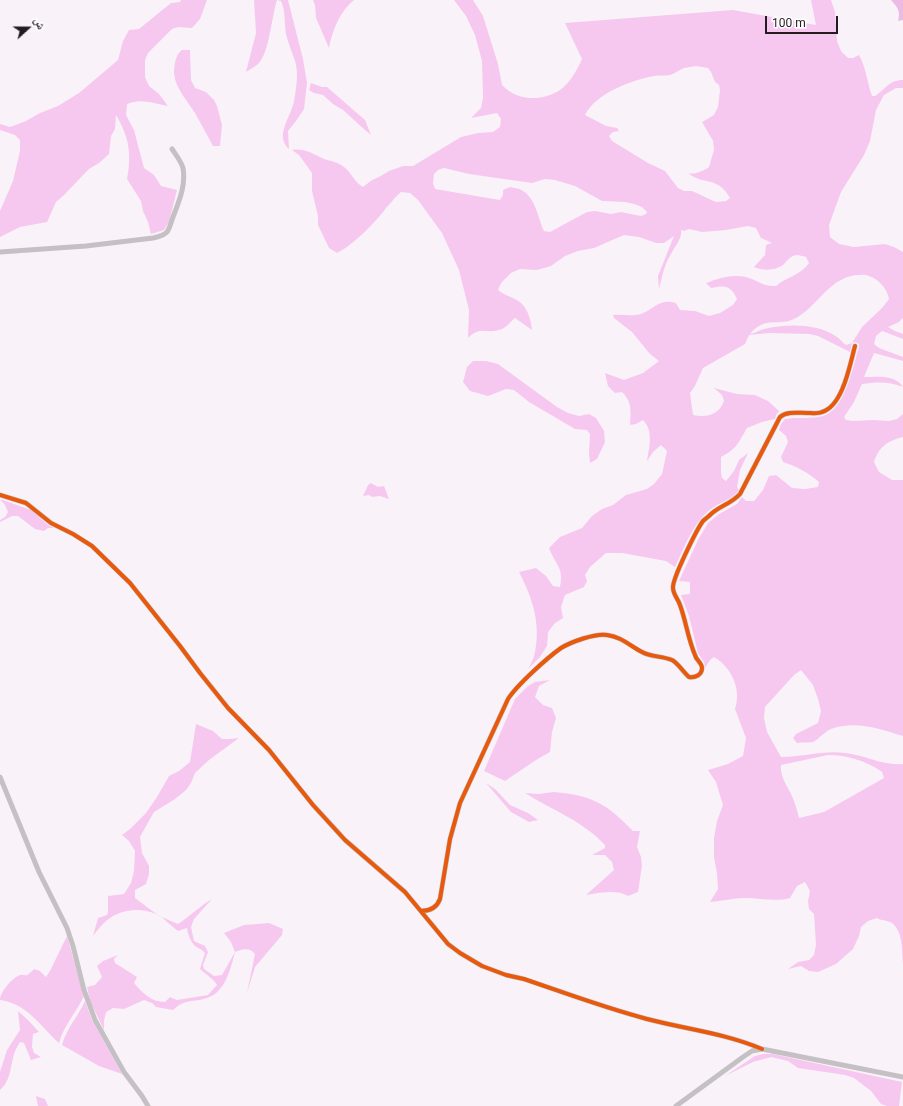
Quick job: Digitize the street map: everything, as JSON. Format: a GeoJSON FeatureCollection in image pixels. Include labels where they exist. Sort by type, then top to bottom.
{"type":"FeatureCollection","features":[{"type":"Feature","properties":{"kind":"street"},"geometry":{"type":"LineString","coordinates":[[0,252],[86,246],[153,238],[166,233],[182,196],[183,182],[180,160],[172,149]]}},
{"type":"Feature","properties":{"kind":"street"},"geometry":{"type":"LineString","coordinates":[[421,911],[432,909],[440,899],[450,839],[460,803],[508,699],[529,676],[555,653],[566,645],[595,635],[607,635],[620,638],[644,653],[671,660],[689,677],[696,677],[700,675],[702,666],[694,654],[680,604],[673,588],[675,578],[685,556],[703,522],[718,509],[733,502],[740,494],[780,417],[784,414],[792,413],[821,413],[829,409],[836,401],[841,391],[855,346]]}},
{"type":"Feature","properties":{"kind":"street"},"geometry":{"type":"LineString","coordinates":[[0,495],[26,503],[51,523],[92,546],[124,578],[155,614],[228,708],[269,750],[313,805],[345,840],[404,892],[448,944],[460,953],[482,966],[506,975],[635,1016],[718,1034],[762,1049],[903,1077]]}},
{"type":"Feature","properties":{"kind":"street"},"geometry":{"type":"LineString","coordinates":[[0,777],[39,872],[67,928],[94,1020],[124,1072],[148,1106]]}},
{"type":"Feature","properties":{"kind":"street"},"geometry":{"type":"LineString","coordinates":[[676,1106],[743,1056],[752,1051],[762,1049]]}},
{"type":"Feature","properties":{"kind":"shaded area"},"geometry":{"type":"Polygon","coordinates":[[[181,0],[207,0],[200,19],[192,28],[178,27],[172,29],[148,53],[145,60],[145,77],[149,86],[159,94],[168,106],[147,102],[132,102],[127,104],[126,115],[134,130],[144,168],[154,175],[161,186],[177,190],[169,222],[164,230],[151,234],[141,201],[127,179],[129,154],[127,138],[116,115],[115,129],[111,136],[109,154],[89,169],[56,202],[47,222],[20,227],[0,237],[0,211],[13,181],[20,151],[20,140],[15,135],[0,130],[0,124],[10,127],[26,121],[40,113],[58,106],[79,93],[118,60],[123,41],[129,30],[139,29],[171,3],[180,2],[181,0]]]}},
{"type":"Feature","properties":{"kind":"shaded area"},"geometry":{"type":"Polygon","coordinates":[[[254,0],[277,0],[268,43],[262,58],[259,63],[246,72],[256,33],[254,0]]]}},
{"type":"Feature","properties":{"kind":"shaded area"},"geometry":{"type":"Polygon","coordinates":[[[277,0],[288,0],[303,59],[307,83],[304,109],[288,131],[289,149],[285,144],[283,132],[294,101],[297,71],[286,34],[283,5],[281,1],[277,0]]]}},
{"type":"Feature","properties":{"kind":"shaded area"},"geometry":{"type":"Polygon","coordinates":[[[313,0],[354,0],[337,22],[329,48],[316,18],[313,0]]]}},
{"type":"Feature","properties":{"kind":"shaded area"},"geometry":{"type":"Polygon","coordinates":[[[454,0],[473,0],[483,16],[498,64],[502,85],[508,90],[522,97],[537,98],[553,94],[564,87],[575,72],[582,59],[565,23],[733,10],[816,25],[811,0],[831,0],[835,12],[837,41],[841,51],[848,58],[853,58],[859,55],[872,96],[875,96],[891,83],[898,80],[903,80],[903,88],[896,88],[884,95],[876,110],[870,141],[864,155],[841,192],[829,225],[830,237],[839,244],[854,247],[885,244],[903,252],[903,318],[899,322],[888,327],[903,334],[903,339],[882,331],[876,336],[874,344],[879,348],[903,357],[903,361],[874,353],[864,377],[891,378],[900,383],[903,387],[882,382],[862,384],[854,402],[844,417],[846,420],[853,421],[889,421],[897,419],[903,414],[903,437],[892,440],[884,445],[878,452],[874,462],[879,472],[892,480],[903,480],[903,736],[867,726],[849,725],[831,729],[813,742],[797,743],[793,738],[796,734],[818,723],[821,711],[813,685],[801,670],[794,675],[765,707],[764,718],[767,732],[781,757],[837,752],[852,754],[881,762],[903,764],[903,964],[900,936],[896,927],[888,921],[877,918],[868,921],[861,927],[853,949],[836,964],[818,972],[809,971],[801,966],[788,969],[798,962],[809,960],[814,955],[816,945],[814,914],[809,909],[808,901],[810,891],[805,882],[797,886],[790,898],[774,900],[741,898],[710,902],[718,889],[714,857],[714,838],[717,821],[723,805],[716,782],[708,770],[728,764],[743,756],[746,738],[735,709],[737,694],[734,679],[720,661],[714,657],[705,668],[704,662],[698,653],[689,616],[681,595],[690,594],[690,582],[679,581],[698,540],[708,523],[719,514],[737,504],[742,497],[746,501],[754,501],[763,490],[769,476],[776,475],[792,488],[805,489],[818,487],[819,482],[811,476],[783,462],[781,457],[788,442],[786,436],[779,430],[785,419],[823,416],[831,412],[842,397],[847,386],[859,344],[855,342],[852,343],[850,352],[818,336],[809,334],[769,333],[749,335],[745,344],[703,368],[695,386],[690,393],[693,415],[707,416],[719,410],[724,401],[722,395],[714,388],[737,394],[755,395],[768,401],[779,411],[775,419],[747,428],[734,448],[721,457],[722,478],[726,481],[734,471],[739,460],[748,453],[740,470],[737,487],[739,490],[729,499],[711,509],[699,521],[690,535],[675,567],[666,561],[622,553],[606,553],[590,567],[585,575],[587,581],[584,587],[565,595],[561,607],[563,618],[555,623],[548,632],[547,646],[540,657],[528,669],[535,652],[537,631],[534,610],[528,591],[519,572],[536,568],[546,576],[553,586],[560,587],[560,570],[549,548],[560,537],[582,528],[592,516],[602,509],[613,505],[626,495],[647,489],[654,484],[662,474],[667,451],[661,445],[653,452],[647,461],[650,445],[649,429],[643,420],[636,424],[630,425],[631,411],[628,399],[622,392],[615,393],[608,386],[605,373],[624,380],[643,373],[659,361],[650,354],[632,332],[614,318],[613,315],[641,314],[664,302],[676,303],[680,310],[695,311],[709,316],[720,313],[733,305],[737,299],[735,294],[727,287],[720,286],[711,288],[706,283],[721,278],[736,276],[750,278],[767,285],[776,286],[806,267],[809,263],[806,257],[797,255],[791,257],[777,268],[769,270],[761,269],[754,267],[765,255],[766,245],[772,243],[761,238],[756,228],[748,226],[702,232],[689,229],[684,231],[681,230],[681,236],[666,263],[659,289],[658,276],[674,236],[664,243],[656,243],[639,237],[624,235],[594,248],[578,251],[565,256],[551,266],[537,270],[520,269],[511,273],[501,283],[498,290],[518,301],[526,308],[532,330],[515,318],[502,329],[497,331],[477,332],[468,338],[469,310],[459,270],[442,233],[418,200],[410,193],[401,192],[363,233],[350,245],[337,253],[329,248],[318,225],[318,216],[312,191],[312,173],[299,155],[292,150],[312,153],[339,164],[347,169],[363,187],[372,180],[389,171],[403,166],[413,166],[461,137],[478,133],[493,132],[500,127],[501,119],[497,113],[471,118],[481,108],[483,98],[482,61],[475,35],[466,16],[454,0]],[[696,66],[684,68],[670,75],[645,78],[625,84],[597,100],[585,115],[606,126],[617,128],[619,131],[613,132],[609,136],[612,141],[648,163],[665,171],[678,188],[684,191],[692,191],[716,202],[726,201],[730,198],[720,186],[694,177],[688,173],[696,173],[709,167],[714,150],[713,141],[702,122],[714,115],[718,107],[720,90],[719,85],[715,82],[708,68],[696,66]],[[444,168],[438,170],[434,174],[433,183],[435,189],[500,200],[503,195],[503,190],[510,187],[521,190],[527,194],[534,204],[544,231],[550,232],[587,212],[595,211],[611,214],[621,212],[641,216],[647,212],[642,207],[634,204],[602,201],[575,186],[555,180],[545,179],[532,183],[469,174],[444,168]],[[856,275],[843,279],[829,289],[801,315],[788,321],[766,323],[756,328],[750,334],[773,327],[811,327],[829,332],[846,345],[852,343],[862,327],[882,308],[889,299],[882,285],[873,277],[867,275],[856,275]],[[828,755],[781,765],[782,776],[794,800],[799,818],[824,812],[884,778],[882,772],[876,768],[856,759],[842,756],[828,755]]]}},
{"type":"Feature","properties":{"kind":"shaded area"},"geometry":{"type":"Polygon","coordinates":[[[891,0],[903,0],[903,20],[898,21],[898,9],[891,0]]]}},
{"type":"Feature","properties":{"kind":"shaded area"},"geometry":{"type":"Polygon","coordinates":[[[182,50],[190,50],[191,80],[195,88],[206,92],[214,100],[217,106],[222,125],[220,146],[213,146],[176,83],[174,70],[175,63],[177,56],[182,50]]]}},
{"type":"Feature","properties":{"kind":"shaded area"},"geometry":{"type":"Polygon","coordinates":[[[311,83],[322,87],[327,87],[365,120],[371,135],[343,110],[323,95],[309,90],[311,83]]]}},
{"type":"Feature","properties":{"kind":"shaded area"},"geometry":{"type":"Polygon","coordinates":[[[473,361],[486,361],[498,364],[557,407],[568,413],[579,416],[589,414],[596,418],[604,431],[605,442],[597,459],[590,463],[590,434],[587,430],[575,429],[529,402],[514,390],[506,389],[488,396],[470,391],[463,382],[467,367],[473,361]]]}},
{"type":"Feature","properties":{"kind":"shaded area"},"geometry":{"type":"Polygon","coordinates":[[[371,483],[378,487],[384,486],[389,499],[380,496],[363,496],[368,485],[371,483]]]}},
{"type":"Feature","properties":{"kind":"shaded area"},"geometry":{"type":"Polygon","coordinates":[[[0,499],[31,510],[48,525],[54,528],[48,528],[44,531],[35,529],[18,516],[12,516],[0,522],[0,520],[5,517],[8,512],[0,499]]]}},
{"type":"Feature","properties":{"kind":"shaded area"},"geometry":{"type":"Polygon","coordinates":[[[550,680],[539,686],[535,697],[543,705],[552,708],[556,718],[552,732],[550,752],[505,781],[484,771],[515,699],[528,686],[535,682],[550,680]]]}},
{"type":"Feature","properties":{"kind":"shaded area"},"geometry":{"type":"Polygon","coordinates":[[[196,724],[213,731],[222,739],[239,738],[209,760],[195,773],[186,790],[154,812],[140,837],[142,853],[149,866],[149,874],[146,884],[135,890],[135,898],[157,915],[144,910],[129,910],[122,912],[109,919],[93,936],[98,918],[107,915],[108,896],[124,894],[131,883],[134,871],[135,851],[129,841],[122,835],[146,813],[169,776],[179,771],[190,762],[196,724]]]}},
{"type":"Feature","properties":{"kind":"shaded area"},"geometry":{"type":"Polygon","coordinates":[[[486,783],[495,789],[510,805],[528,813],[538,820],[529,822],[511,812],[486,783]]]}},
{"type":"Feature","properties":{"kind":"shaded area"},"geometry":{"type":"Polygon","coordinates":[[[554,792],[567,793],[598,802],[615,814],[633,831],[640,831],[637,847],[641,857],[642,866],[638,892],[628,896],[613,892],[586,895],[614,870],[612,862],[605,855],[592,855],[605,848],[605,845],[587,829],[525,793],[538,794],[554,792]]]}},
{"type":"Feature","properties":{"kind":"shaded area"},"geometry":{"type":"Polygon","coordinates":[[[212,899],[194,919],[191,927],[194,941],[205,946],[208,952],[203,965],[204,969],[214,976],[222,975],[235,952],[223,985],[218,991],[207,998],[186,1002],[173,1010],[156,1007],[152,1003],[144,1000],[124,1009],[113,1008],[106,1012],[104,1030],[90,1001],[87,987],[95,985],[102,977],[97,966],[103,961],[118,955],[114,959],[115,963],[137,977],[134,983],[151,999],[160,1002],[165,1002],[170,997],[177,1000],[208,995],[217,985],[200,969],[205,953],[193,944],[187,928],[178,931],[161,917],[178,924],[212,899]]]}},
{"type":"Feature","properties":{"kind":"shaded area"},"geometry":{"type":"Polygon","coordinates":[[[269,923],[283,929],[282,935],[255,967],[247,993],[255,954],[251,950],[243,949],[235,952],[231,942],[224,933],[244,925],[269,923]]]}},
{"type":"Feature","properties":{"kind":"shaded area"},"geometry":{"type":"Polygon","coordinates":[[[67,936],[84,996],[64,1030],[59,1043],[26,1011],[10,1002],[0,1000],[2,993],[7,986],[20,975],[27,975],[34,969],[40,971],[46,977],[67,936]]]}},
{"type":"Feature","properties":{"kind":"shaded area"},"geometry":{"type":"Polygon","coordinates":[[[85,1001],[92,1020],[122,1074],[99,1066],[62,1045],[85,1001]]]}},
{"type":"Feature","properties":{"kind":"shaded area"},"geometry":{"type":"Polygon","coordinates":[[[18,1011],[39,1032],[33,1034],[32,1047],[34,1053],[41,1057],[31,1060],[24,1043],[20,1042],[14,1052],[10,1074],[4,1086],[0,1090],[0,1072],[7,1050],[20,1030],[18,1011]]]}},
{"type":"Feature","properties":{"kind":"shaded area"},"geometry":{"type":"Polygon","coordinates":[[[773,1054],[902,1082],[899,1106],[887,1106],[881,1104],[871,1091],[854,1078],[845,1075],[798,1068],[788,1061],[771,1057],[753,1062],[725,1076],[755,1056],[773,1054]]]}},
{"type":"Feature","properties":{"kind":"shaded area"},"geometry":{"type":"Polygon","coordinates":[[[36,1096],[45,1099],[48,1106],[38,1106],[36,1096]]]}},
{"type":"Feature","properties":{"kind":"cycle path"},"geometry":{"type":"LineString","coordinates":[[421,911],[433,908],[440,899],[450,839],[460,803],[508,699],[525,679],[548,658],[561,648],[571,643],[596,635],[607,635],[622,640],[645,654],[672,660],[689,677],[694,677],[701,672],[702,666],[696,657],[682,611],[673,590],[676,575],[685,554],[703,521],[740,494],[780,417],[789,413],[820,413],[829,408],[835,402],[848,373],[855,346]]}},
{"type":"Feature","properties":{"kind":"cycle path"},"geometry":{"type":"LineString","coordinates":[[0,495],[26,503],[51,523],[92,546],[130,583],[228,708],[269,750],[313,805],[345,840],[405,892],[448,944],[460,953],[482,966],[506,975],[524,979],[631,1015],[733,1039],[762,1049]]}}]}
